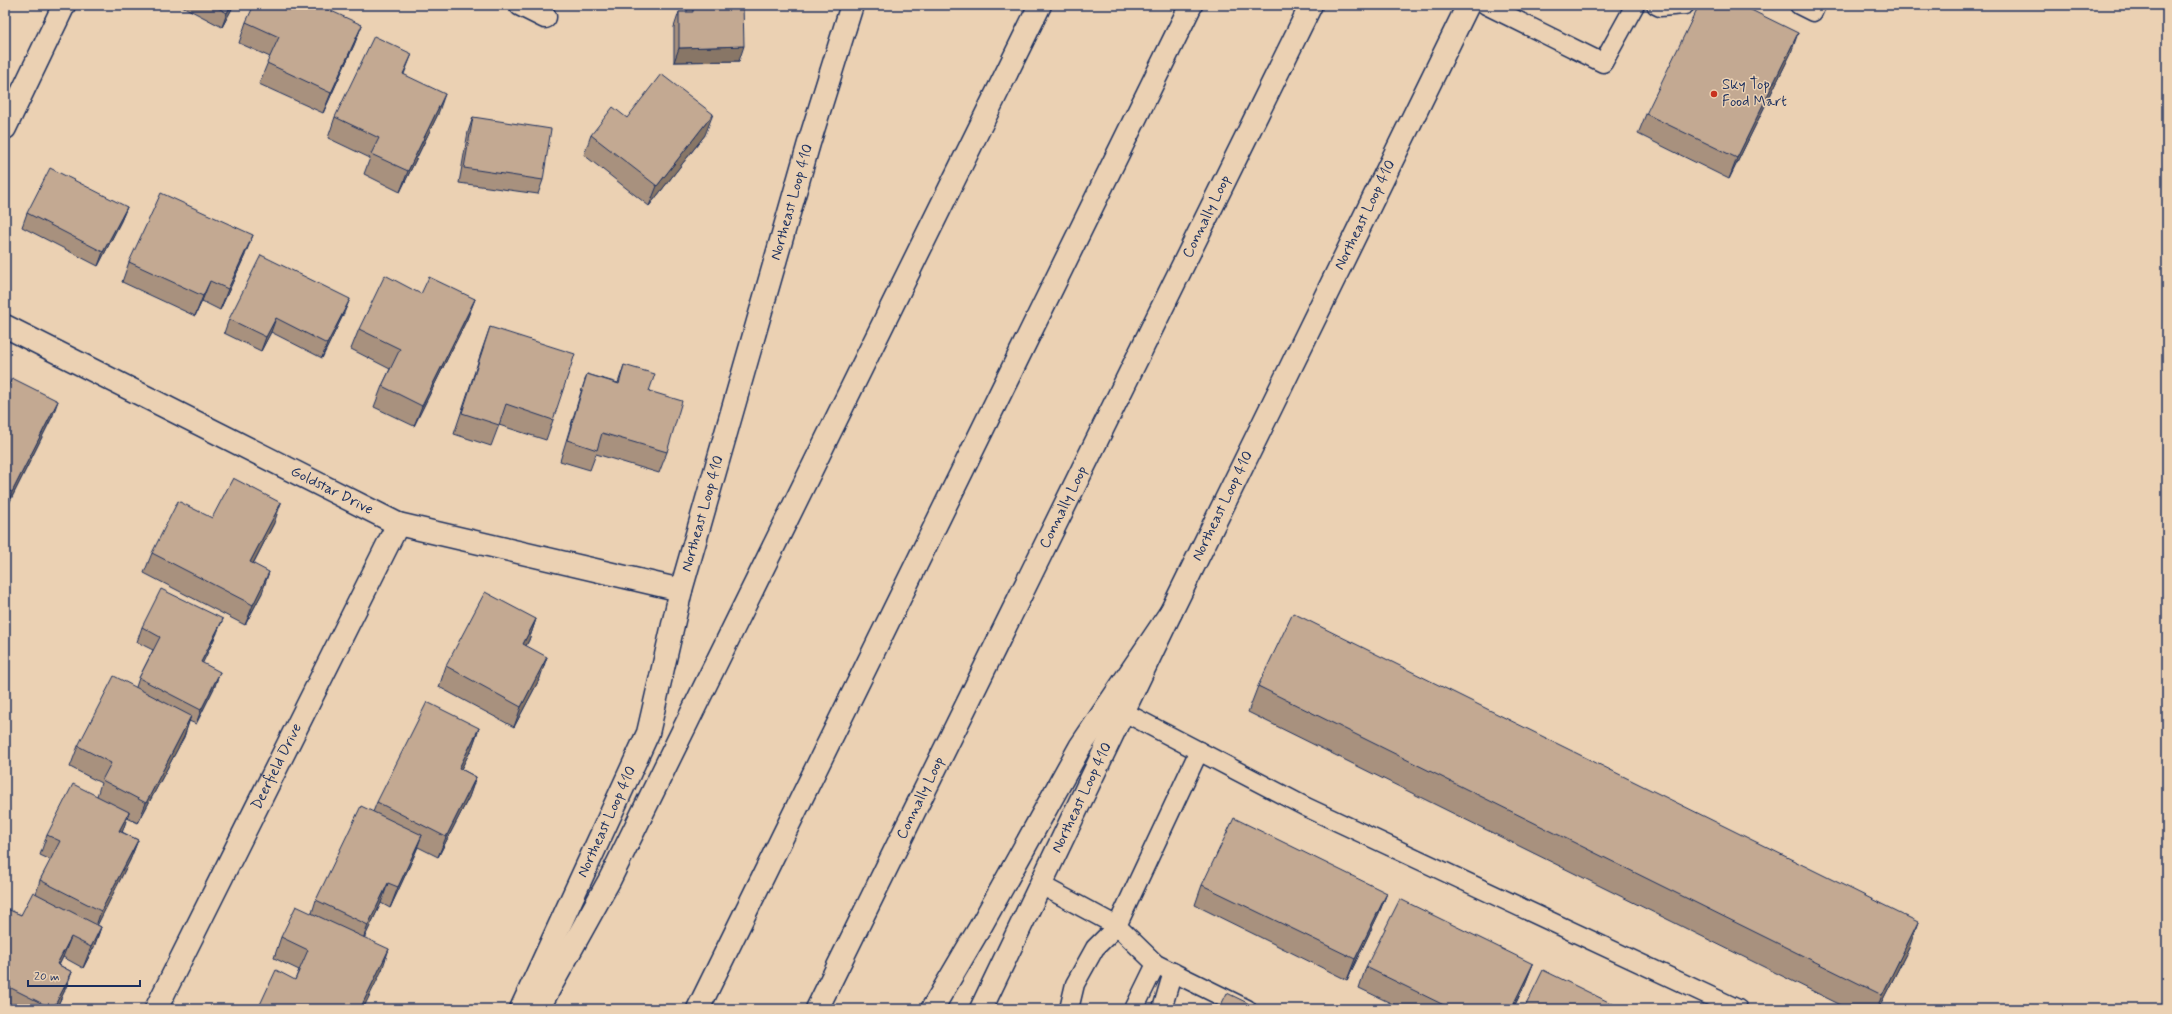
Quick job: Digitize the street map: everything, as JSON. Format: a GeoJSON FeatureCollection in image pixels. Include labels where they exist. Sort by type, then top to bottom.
{"type":"FeatureCollection","features":[{"type":"Feature","properties":{"kind":"main road"},"geometry":{"type":"LineString","coordinates":[[5,128],[64,5]]}},
{"type":"Feature","properties":{"kind":"main road"},"geometry":{"type":"LineString","coordinates":[[521,5],[546,17]]}},
{"type":"Feature","properties":{"kind":"main road","name":"Northeast Loop 410"},"geometry":{"type":"LineString","coordinates":[[521,1009],[648,734],[681,590],[809,143],[852,5]]}},
{"type":"Feature","properties":{"kind":"main road"},"geometry":{"type":"LineString","coordinates":[[538,1009],[609,881],[1040,5]]}},
{"type":"Feature","properties":{"kind":"main road"},"geometry":{"type":"LineString","coordinates":[[698,1009],[1191,5]]}},
{"type":"Feature","properties":{"kind":"main road","name":"Connally Loop"},"geometry":{"type":"LineString","coordinates":[[816,1009],[1311,5]]}},
{"type":"Feature","properties":{"kind":"main road","name":"Northeast Loop 410"},"geometry":{"type":"LineString","coordinates":[[981,1009],[1171,612],[1468,5]]}},
{"type":"Feature","properties":{"kind":"main road","name":"Goldstar Drive"},"geometry":{"type":"LineString","coordinates":[[5,326],[398,524],[681,590]]}},
{"type":"Feature","properties":{"kind":"main road","name":"Deerfield Drive"},"geometry":{"type":"LineString","coordinates":[[156,1009],[398,524]]}},
{"type":"Feature","properties":{"kind":"main road"},"geometry":{"type":"LineString","coordinates":[[932,1009],[982,924],[1080,747],[1171,612]]}},
{"type":"Feature","properties":{"kind":"lane"},"geometry":{"type":"LineString","coordinates":[[1486,5],[1603,63],[1635,5]]}},
{"type":"Feature","properties":{"kind":"lane"},"geometry":{"type":"LineString","coordinates":[[1656,5],[1660,7],[1685,5]]}},
{"type":"Feature","properties":{"kind":"lane"},"geometry":{"type":"LineString","coordinates":[[1799,5],[1813,12],[1816,5]]}},
{"type":"Feature","properties":{"kind":"lane"},"geometry":{"type":"LineString","coordinates":[[1124,712],[1306,807],[1738,1009]]}},
{"type":"Feature","properties":{"kind":"lane"},"geometry":{"type":"LineString","coordinates":[[1069,1009],[1075,984],[1095,948],[1117,926],[1199,751]]}},
{"type":"Feature","properties":{"kind":"lane"},"geometry":{"type":"LineString","coordinates":[[1041,885],[1117,926],[1156,964],[1247,1009]]}},
{"type":"Feature","properties":{"kind":"lane"},"geometry":{"type":"LineString","coordinates":[[1134,1009],[1156,964]]}},
{"type":"Feature","properties":{"kind":"lane"},"geometry":{"type":"LineString","coordinates":[[1162,1009],[1173,972]]}},
{"type":"Feature","properties":{"kind":"building"},"geometry":{"type":"Polygon","coordinates":[[[213,5],[231,5],[227,13],[213,5]]]}},
{"type":"Feature","properties":{"kind":"building"},"geometry":{"type":"Polygon","coordinates":[[[254,5],[318,5],[362,25],[331,93],[267,63],[279,37],[246,22],[254,5]]]}},
{"type":"Feature","properties":{"kind":"building"},"geometry":{"type":"Polygon","coordinates":[[[693,5],[743,5],[744,46],[679,48],[679,12],[693,12],[693,5]]]}},
{"type":"Feature","properties":{"kind":"building","name":"Sky Top Food Mart"},"geometry":{"type":"Polygon","coordinates":[[[1699,5],[1741,5],[1798,33],[1737,158],[1646,114],[1699,5]]]}},
{"type":"Feature","properties":{"kind":"building"},"geometry":{"type":"Polygon","coordinates":[[[374,36],[412,54],[403,74],[445,94],[408,171],[371,154],[379,138],[335,117],[374,36]]]}},
{"type":"Feature","properties":{"kind":"building"},"geometry":{"type":"Polygon","coordinates":[[[661,74],[713,114],[657,186],[591,135],[613,107],[627,118],[661,74]]]}},
{"type":"Feature","properties":{"kind":"building"},"geometry":{"type":"Polygon","coordinates":[[[473,117],[551,129],[543,180],[464,168],[473,117]]]}},
{"type":"Feature","properties":{"kind":"building"},"geometry":{"type":"Polygon","coordinates":[[[50,168],[127,207],[103,252],[27,213],[50,168]]]}},
{"type":"Feature","properties":{"kind":"building"},"geometry":{"type":"Polygon","coordinates":[[[161,193],[253,235],[228,289],[210,281],[203,296],[129,262],[161,193]]]}},
{"type":"Feature","properties":{"kind":"building"},"geometry":{"type":"Polygon","coordinates":[[[261,255],[350,299],[327,344],[276,318],[266,337],[229,319],[261,255]]]}},
{"type":"Feature","properties":{"kind":"building"},"geometry":{"type":"Polygon","coordinates":[[[385,275],[421,294],[429,277],[475,299],[422,406],[382,386],[400,349],[359,329],[385,275]]]}},
{"type":"Feature","properties":{"kind":"building"},"geometry":{"type":"Polygon","coordinates":[[[490,327],[575,354],[553,420],[506,404],[499,425],[462,413],[490,327]]]}},
{"type":"Feature","properties":{"kind":"building"},"geometry":{"type":"Polygon","coordinates":[[[624,365],[655,374],[649,391],[682,401],[667,452],[602,433],[597,450],[567,440],[587,374],[619,384],[624,365]]]}},
{"type":"Feature","properties":{"kind":"building"},"geometry":{"type":"Polygon","coordinates":[[[12,378],[58,401],[12,492],[5,489],[5,393],[12,378]]]}},
{"type":"Feature","properties":{"kind":"building"},"geometry":{"type":"Polygon","coordinates":[[[233,478],[281,503],[250,562],[269,572],[253,605],[152,553],[178,501],[212,518],[233,478]]]}},
{"type":"Feature","properties":{"kind":"building"},"geometry":{"type":"Polygon","coordinates":[[[5,530],[8,532],[5,539],[5,530]]]}},
{"type":"Feature","properties":{"kind":"building"},"geometry":{"type":"Polygon","coordinates":[[[161,589],[223,619],[201,662],[220,672],[201,710],[139,678],[160,637],[142,627],[161,589]]]}},
{"type":"Feature","properties":{"kind":"building"},"geometry":{"type":"Polygon","coordinates":[[[485,592],[536,619],[523,644],[547,657],[521,707],[446,666],[485,592]]]}},
{"type":"Feature","properties":{"kind":"building"},"geometry":{"type":"Polygon","coordinates":[[[1293,613],[1918,922],[1882,995],[1258,686],[1293,613]]]}},
{"type":"Feature","properties":{"kind":"building"},"geometry":{"type":"Polygon","coordinates":[[[114,676],[191,716],[146,803],[102,780],[111,763],[78,746],[114,676]]]}},
{"type":"Feature","properties":{"kind":"building"},"geometry":{"type":"Polygon","coordinates":[[[427,702],[479,728],[459,768],[476,777],[446,837],[377,802],[427,702]]]}},
{"type":"Feature","properties":{"kind":"building"},"geometry":{"type":"Polygon","coordinates":[[[73,784],[129,812],[119,831],[138,840],[101,911],[40,880],[60,841],[47,835],[73,784]]]}},
{"type":"Feature","properties":{"kind":"building"},"geometry":{"type":"Polygon","coordinates":[[[361,806],[422,835],[398,887],[388,883],[368,925],[316,900],[361,806]]]}},
{"type":"Feature","properties":{"kind":"building"},"geometry":{"type":"Polygon","coordinates":[[[1234,818],[1387,893],[1355,959],[1202,885],[1234,818]]]}},
{"type":"Feature","properties":{"kind":"building"},"geometry":{"type":"Polygon","coordinates":[[[33,892],[101,927],[91,947],[71,937],[57,964],[72,972],[53,1009],[5,985],[5,947],[8,940],[5,939],[5,908],[21,915],[33,892]]]}},
{"type":"Feature","properties":{"kind":"building"},"geometry":{"type":"Polygon","coordinates":[[[1400,899],[1533,964],[1511,1009],[1452,1009],[1366,967],[1400,899]]]}},
{"type":"Feature","properties":{"kind":"building"},"geometry":{"type":"Polygon","coordinates":[[[296,906],[389,949],[360,1009],[258,1009],[276,970],[295,980],[308,950],[281,937],[296,906]]]}},
{"type":"Feature","properties":{"kind":"building"},"geometry":{"type":"Polygon","coordinates":[[[1543,970],[1623,1009],[1524,1009],[1543,970]]]}},
{"type":"Feature","properties":{"kind":"building"},"geometry":{"type":"Polygon","coordinates":[[[1227,993],[1260,1009],[1219,1009],[1227,993]]]}},
{"type":"Feature","properties":{"kind":"place","name":"Sky Top Food Mart"},"geometry":{"type":"Point","coordinates":[1714,94]}}]}
